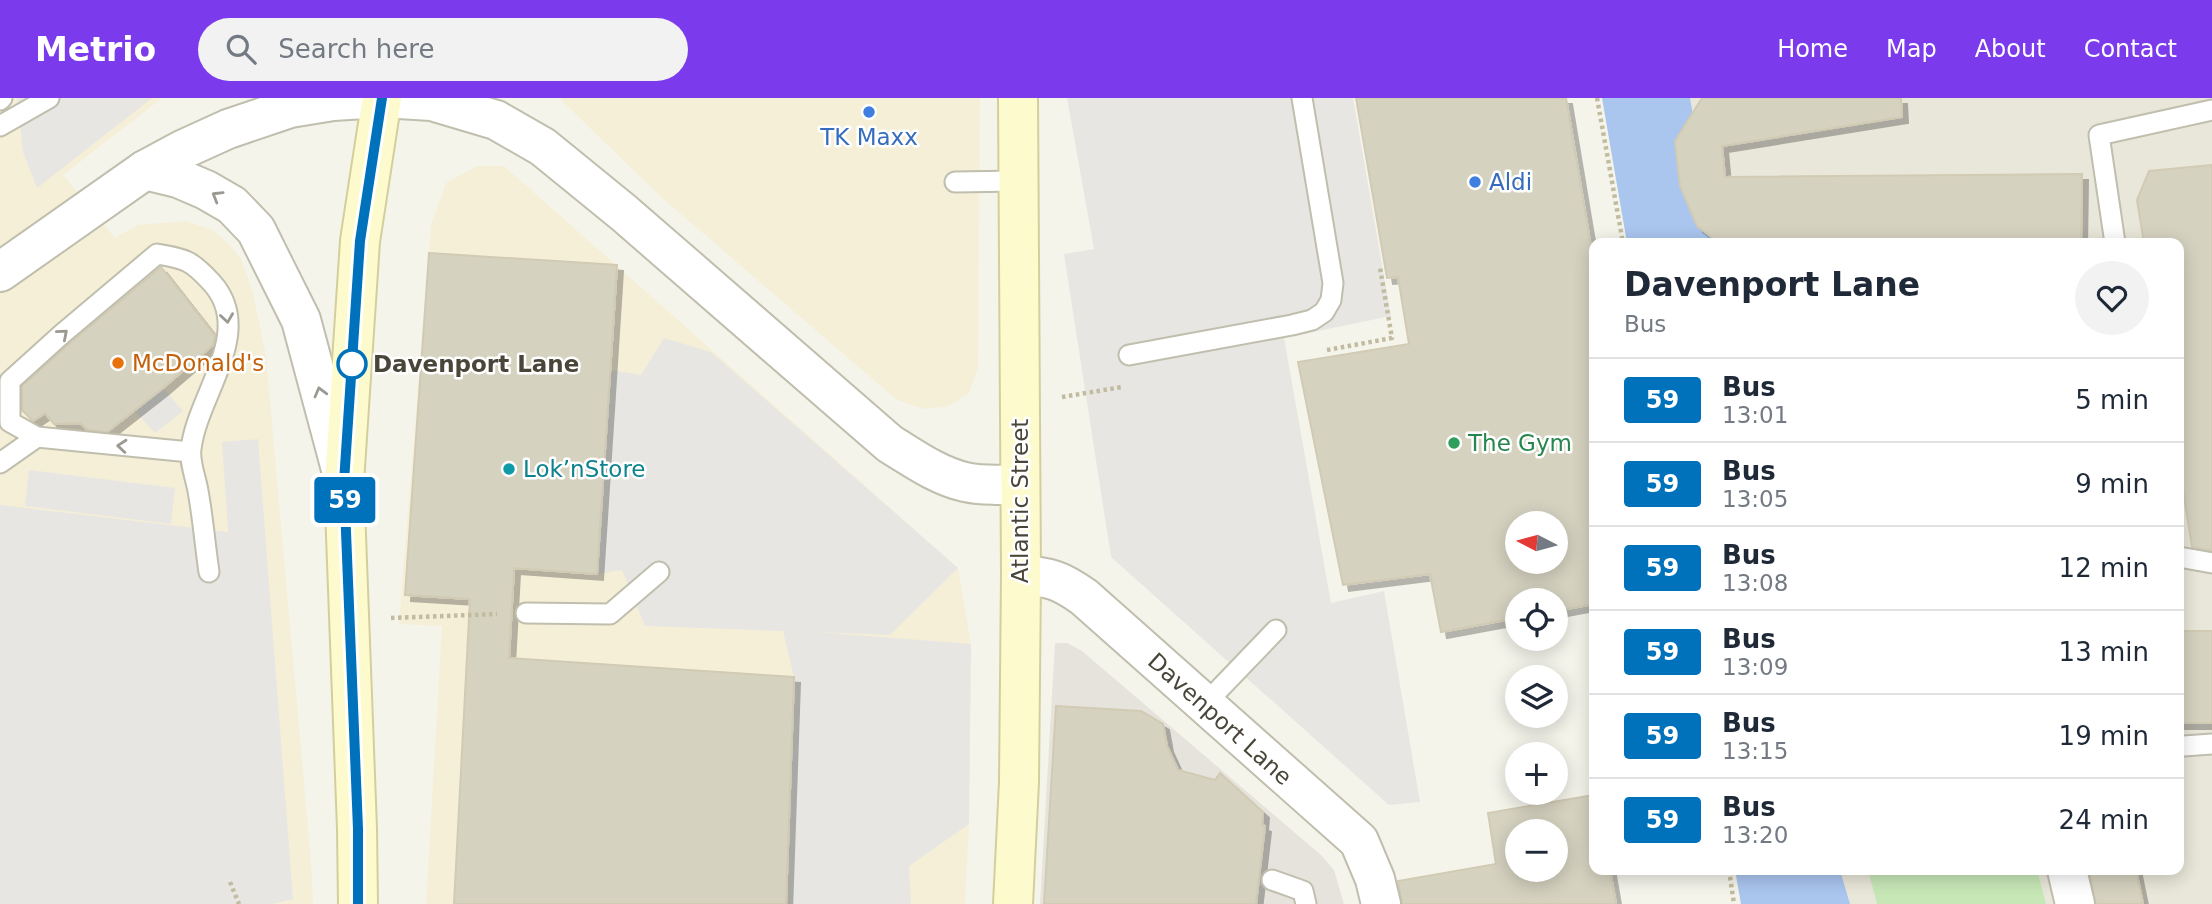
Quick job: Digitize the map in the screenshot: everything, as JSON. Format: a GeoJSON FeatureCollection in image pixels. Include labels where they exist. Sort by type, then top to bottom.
{"type":"FeatureCollection","features":[{"type":"Feature","properties":{"kind":"street"},"geometry":{"type":"LineString","coordinates":[[184,149],[230,98]]}},
{"type":"Feature","properties":{"kind":"street"},"geometry":{"type":"LineString","coordinates":[[358,904],[358,829],[344,482],[360,241],[382,98]]}},
{"type":"Feature","properties":{"kind":"street"},"geometry":{"type":"LineString","coordinates":[[0,272],[145,170],[228,130],[290,108],[333,101],[382,98],[432,101],[496,120],[494,112]]}},
{"type":"Feature","properties":{"kind":"street","name":"Atlantic Street"},"geometry":{"type":"LineString","coordinates":[[1013,904],[1020,782],[1017,98]]}},
{"type":"Feature","properties":{"kind":"street"},"geometry":{"type":"LineString","coordinates":[[494,112],[624,213],[890,444],[930,468],[964,482],[1020,484]]}},
{"type":"Feature","properties":{"kind":"street"},"geometry":{"type":"LineString","coordinates":[[145,170],[178,178],[206,190],[232,205],[256,230],[300,320],[344,482]]}},
{"type":"Feature","properties":{"kind":"street","name":"Davenport Lane"},"geometry":{"type":"LineString","coordinates":[[1021,575],[1064,582],[1084,597],[1359,841],[1375,879],[1381,904]]}},
{"type":"Feature","properties":{"kind":"street"},"geometry":{"type":"LineString","coordinates":[[2068,875],[2075,904]]}},
{"type":"Feature","properties":{"kind":"lane"},"geometry":{"type":"LineString","coordinates":[[0,126],[49,98]]}},
{"type":"Feature","properties":{"kind":"lane"},"geometry":{"type":"LineString","coordinates":[[1129,355],[1292,325],[1312,320],[1324,312],[1331,300],[1332,269],[1302,98]]}},
{"type":"Feature","properties":{"kind":"lane"},"geometry":{"type":"LineString","coordinates":[[2114,238],[2099,135],[2212,110]]}},
{"type":"Feature","properties":{"kind":"lane"},"geometry":{"type":"LineString","coordinates":[[956,182],[1018,181]]}},
{"type":"Feature","properties":{"kind":"lane"},"geometry":{"type":"LineString","coordinates":[[190,452],[37,437],[10,422],[10,382],[156,254],[185,259],[197,267],[220,292],[230,320],[225,351],[196,423],[190,452],[209,572]]}},
{"type":"Feature","properties":{"kind":"lane"},"geometry":{"type":"LineString","coordinates":[[0,463],[37,437]]}},
{"type":"Feature","properties":{"kind":"lane"},"geometry":{"type":"LineString","coordinates":[[2184,558],[2212,563]]}},
{"type":"Feature","properties":{"kind":"lane"},"geometry":{"type":"LineString","coordinates":[[526,613],[610,614],[659,572]]}},
{"type":"Feature","properties":{"kind":"lane"},"geometry":{"type":"LineString","coordinates":[[1204,705],[1276,630]]}},
{"type":"Feature","properties":{"kind":"lane"},"geometry":{"type":"LineString","coordinates":[[2184,746],[2212,744]]}},
{"type":"Feature","properties":{"kind":"lane"},"geometry":{"type":"LineString","coordinates":[[1272,880],[1303,891],[1306,904]]}},
{"type":"Feature","properties":{"kind":"path"},"geometry":{"type":"LineString","coordinates":[[1597,98],[1622,238]]}},
{"type":"Feature","properties":{"kind":"path"},"geometry":{"type":"LineString","coordinates":[[350,619],[526,613]]}},
{"type":"Feature","properties":{"kind":"path"},"geometry":{"type":"LineString","coordinates":[[1730,875],[1734,904]]}},
{"type":"Feature","properties":{"kind":"path"},"geometry":{"type":"LineString","coordinates":[[230,882],[239,904]]}},
{"type":"Feature","properties":{"kind":"shaded area"},"geometry":{"type":"Polygon","coordinates":[[[0,98],[162,98],[63,175],[115,238],[138,225],[186,221],[212,230],[228,243],[241,259],[253,293],[266,356],[313,904],[0,904],[0,98]]]}},
{"type":"Feature","properties":{"kind":"shaded area"},"geometry":{"type":"Polygon","coordinates":[[[17,98],[152,98],[37,188],[23,152],[17,98]]]}},
{"type":"Feature","properties":{"kind":"shaded area"},"geometry":{"type":"Polygon","coordinates":[[[559,98],[980,98],[978,368],[969,393],[949,406],[924,409],[897,400],[662,198],[559,98]]]}},
{"type":"Feature","properties":{"kind":"shaded area"},"geometry":{"type":"Polygon","coordinates":[[[1067,98],[1353,98],[1391,316],[1284,338],[1331,603],[1384,591],[1420,802],[1389,805],[1111,557],[1064,254],[1094,249],[1067,98]]]}},
{"type":"Feature","properties":{"kind":"shaded area"},"geometry":{"type":"Polygon","coordinates":[[[1690,98],[2212,98],[2212,904],[1850,904],[1841,875],[2184,875],[2184,238],[1715,238],[1690,98]]]}},
{"type":"Feature","properties":{"kind":"shaded area"},"geometry":{"type":"Polygon","coordinates":[[[477,166],[504,166],[958,568],[971,644],[969,824],[965,904],[426,904],[442,626],[399,624],[431,225],[446,183],[477,166]]]}},
{"type":"Feature","properties":{"kind":"shaded area"},"geometry":{"type":"Polygon","coordinates":[[[664,338],[711,352],[958,568],[890,635],[817,632],[971,644],[969,824],[909,866],[911,904],[786,904],[794,677],[783,631],[645,626],[622,570],[597,574],[610,370],[641,375],[664,338]]]}},
{"type":"Feature","properties":{"kind":"shaded area"},"geometry":{"type":"Polygon","coordinates":[[[163,388],[183,411],[155,433],[135,411],[163,388]]]}},
{"type":"Feature","properties":{"kind":"shaded area"},"geometry":{"type":"Polygon","coordinates":[[[258,439],[293,899],[272,904],[0,904],[0,505],[228,532],[222,442],[258,439]]]}},
{"type":"Feature","properties":{"kind":"shaded area"},"geometry":{"type":"Polygon","coordinates":[[[29,470],[175,488],[171,524],[25,506],[29,470]]]}},
{"type":"Feature","properties":{"kind":"shaded area"},"geometry":{"type":"Polygon","coordinates":[[[1055,643],[1067,643],[1082,651],[1321,855],[1334,870],[1344,904],[1040,904],[1055,643]]]}},
{"type":"Feature","properties":{"kind":"green space"},"geometry":{"type":"Polygon","coordinates":[[[1869,875],[2038,875],[2046,904],[1877,904],[1869,875]]]}},
{"type":"Feature","properties":{"kind":"water"},"geometry":{"type":"Polygon","coordinates":[[[1602,98],[1690,98],[1715,238],[1626,238],[1602,98]]]}},
{"type":"Feature","properties":{"kind":"water"},"geometry":{"type":"Polygon","coordinates":[[[1736,875],[1841,875],[1850,904],[1741,904],[1736,875]]]}},
{"type":"Feature","properties":{"kind":"building"},"geometry":{"type":"Polygon","coordinates":[[[1356,98],[1566,98],[1589,238],[1589,605],[1568,609],[1568,588],[1505,588],[1505,620],[1441,632],[1430,574],[1343,585],[1298,362],[1409,344],[1398,277],[1387,278],[1356,98]]]}},
{"type":"Feature","properties":{"kind":"building"},"geometry":{"type":"Polygon","coordinates":[[[1702,98],[1901,98],[1902,117],[1722,146],[1725,177],[2082,174],[2081,238],[1713,238],[1697,226],[1680,186],[1675,141],[1702,98]]]}},
{"type":"Feature","properties":{"kind":"building"},"geometry":{"type":"Polygon","coordinates":[[[2212,165],[2212,550],[2192,547],[2184,497],[2184,238],[2143,238],[2137,200],[2149,171],[2212,165]]]}},
{"type":"Feature","properties":{"kind":"building"},"geometry":{"type":"Polygon","coordinates":[[[429,253],[617,265],[597,574],[514,568],[509,658],[794,677],[786,904],[454,904],[470,599],[405,595],[429,253]]]}},
{"type":"Feature","properties":{"kind":"building","name":"McDonald's"},"geometry":{"type":"Polygon","coordinates":[[[161,267],[215,336],[213,345],[107,432],[88,430],[80,423],[54,424],[45,413],[33,421],[22,410],[22,386],[161,267]]]}},
{"type":"Feature","properties":{"kind":"building"},"geometry":{"type":"Polygon","coordinates":[[[2184,631],[2212,631],[2212,723],[2184,723],[2184,631]]]}},
{"type":"Feature","properties":{"kind":"building"},"geometry":{"type":"Polygon","coordinates":[[[1056,706],[1141,711],[1163,724],[1167,746],[1178,770],[1215,780],[1220,773],[1263,812],[1262,825],[1265,826],[1256,904],[1044,904],[1056,706]]]}},
{"type":"Feature","properties":{"kind":"building"},"geometry":{"type":"Polygon","coordinates":[[[1589,796],[1589,875],[1611,875],[1616,904],[1402,904],[1398,881],[1496,864],[1488,813],[1535,805],[1568,805],[1568,799],[1589,796]]]}},
{"type":"Feature","properties":{"kind":"building"},"geometry":{"type":"Polygon","coordinates":[[[2090,875],[2137,875],[2143,904],[2096,904],[2090,875]]]}},
{"type":"Feature","properties":{"kind":"bus line","name":"59"},"geometry":{"type":"LineString","coordinates":[[358,904],[358,829],[344,482],[360,241],[382,98]]}},
{"type":"Feature","properties":{"kind":"place","name":"TK Maxx"},"geometry":{"type":"Point","coordinates":[869,112]}},
{"type":"Feature","properties":{"kind":"place","name":"Aldi"},"geometry":{"type":"Point","coordinates":[1475,182]}},
{"type":"Feature","properties":{"kind":"place","name":"McDonald's"},"geometry":{"type":"Point","coordinates":[118,363]}},
{"type":"Feature","properties":{"kind":"place","name":"Davenport Lane"},"geometry":{"type":"Point","coordinates":[352,364]}},
{"type":"Feature","properties":{"kind":"place","name":"The Gym"},"geometry":{"type":"Point","coordinates":[1454,443]}},
{"type":"Feature","properties":{"kind":"place","name":"Lok’nStore"},"geometry":{"type":"Point","coordinates":[509,469]}}]}
